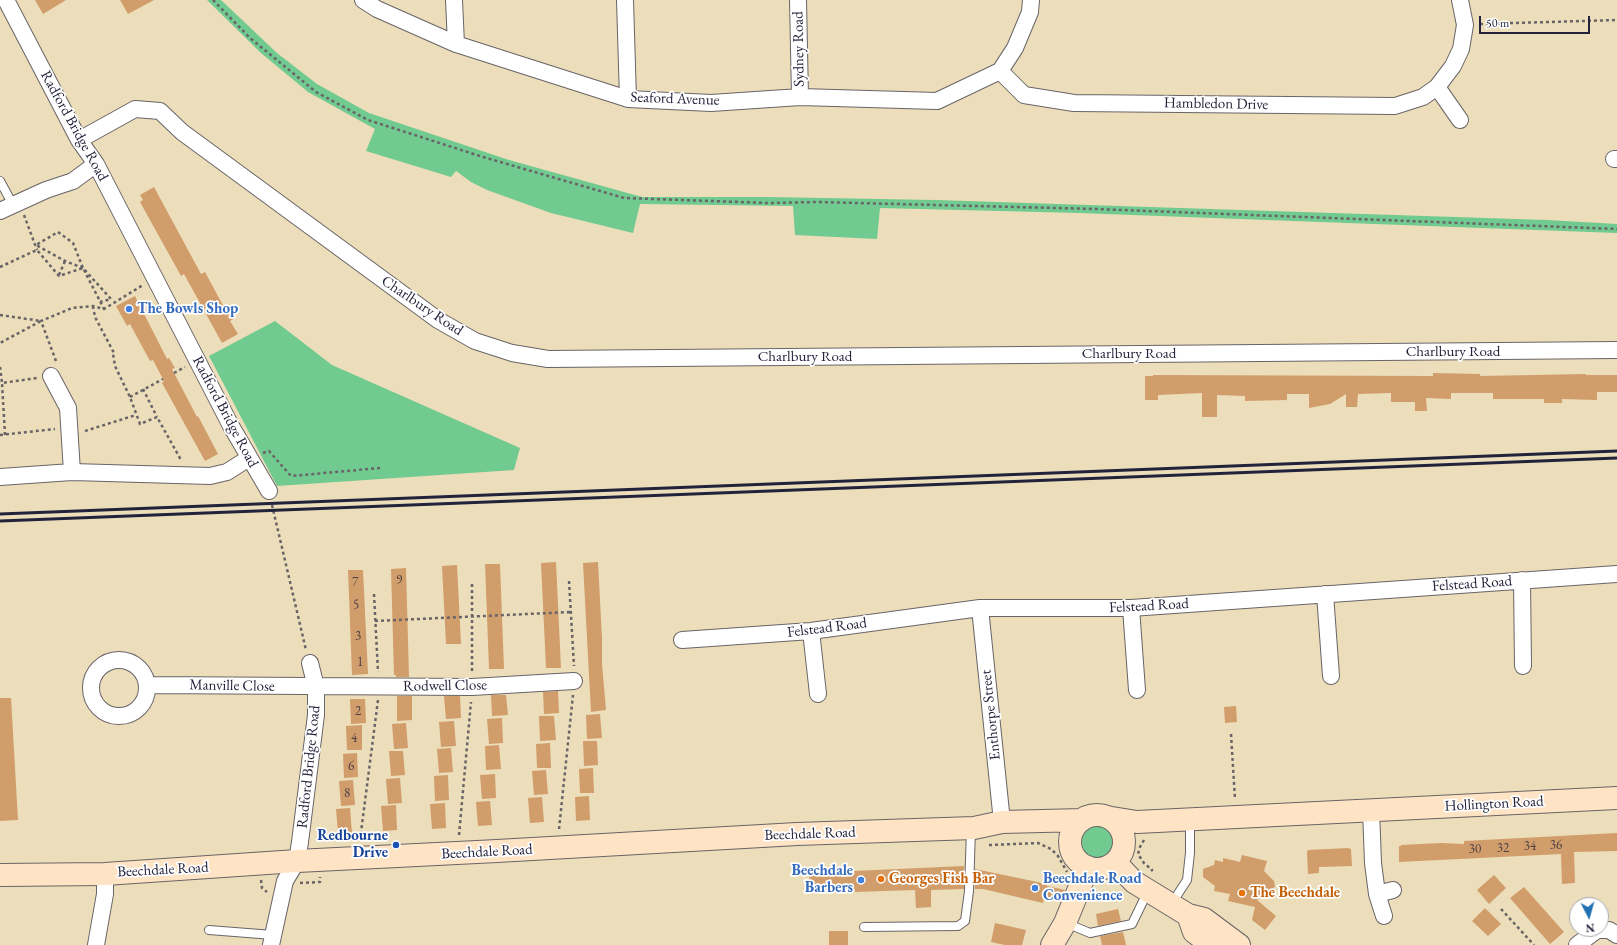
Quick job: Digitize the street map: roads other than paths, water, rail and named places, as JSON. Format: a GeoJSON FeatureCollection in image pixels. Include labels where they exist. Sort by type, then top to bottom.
{"type":"FeatureCollection","features":[{"type":"Feature","properties":{"kind":"street","name":"Radford Bridge Road"},"geometry":{"type":"LineString","coordinates":[[6,0],[79,140],[96,164],[249,458],[269,491]]}},
{"type":"Feature","properties":{"kind":"street","name":"Seaford Avenue"},"geometry":{"type":"LineString","coordinates":[[363,0],[377,9],[456,44],[628,99],[711,102],[800,97],[937,101],[1000,72]]}},
{"type":"Feature","properties":{"kind":"street"},"geometry":{"type":"LineString","coordinates":[[454,0],[456,44]]}},
{"type":"Feature","properties":{"kind":"street"},"geometry":{"type":"LineString","coordinates":[[625,0],[628,99]]}},
{"type":"Feature","properties":{"kind":"street","name":"Sydney Road"},"geometry":{"type":"LineString","coordinates":[[798,0],[800,97]]}},
{"type":"Feature","properties":{"kind":"street"},"geometry":{"type":"LineString","coordinates":[[1000,72],[1015,48],[1030,12],[1031,0]]}},
{"type":"Feature","properties":{"kind":"street","name":"Hambledon Drive"},"geometry":{"type":"LineString","coordinates":[[1000,72],[1024,95],[1074,103],[1395,106],[1423,98],[1437,87],[1453,66],[1461,49],[1465,25],[1460,0]]}},
{"type":"Feature","properties":{"kind":"street"},"geometry":{"type":"LineString","coordinates":[[1437,87],[1460,120]]}},
{"type":"Feature","properties":{"kind":"street","name":"Charlbury Road"},"geometry":{"type":"LineString","coordinates":[[79,140],[135,109],[160,111],[182,132],[438,320],[475,341],[512,353],[548,359],[1617,350]]}},
{"type":"Feature","properties":{"kind":"street"},"geometry":{"type":"LineString","coordinates":[[11,206],[46,190],[73,181],[96,164]]}},
{"type":"Feature","properties":{"kind":"street"},"geometry":{"type":"LineString","coordinates":[[52,376],[68,408],[72,472]]}},
{"type":"Feature","properties":{"kind":"street"},"geometry":{"type":"LineString","coordinates":[[0,477],[72,472],[210,476],[227,472],[249,458]]}},
{"type":"Feature","properties":{"kind":"street","name":"Felstead Road"},"geometry":{"type":"LineString","coordinates":[[682,640],[811,631],[980,608],[1131,608],[1617,574]]}},
{"type":"Feature","properties":{"kind":"street"},"geometry":{"type":"LineString","coordinates":[[1522,580],[1523,666]]}},
{"type":"Feature","properties":{"kind":"street"},"geometry":{"type":"LineString","coordinates":[[1325,594],[1331,676]]}},
{"type":"Feature","properties":{"kind":"street","name":"Enthorpe Street"},"geometry":{"type":"LineString","coordinates":[[980,608],[1002,822]]}},
{"type":"Feature","properties":{"kind":"street"},"geometry":{"type":"LineString","coordinates":[[1131,608],[1137,690]]}},
{"type":"Feature","properties":{"kind":"street"},"geometry":{"type":"LineString","coordinates":[[811,631],[818,694]]}},
{"type":"Feature","properties":{"kind":"street","name":"Radford Bridge Road"},"geometry":{"type":"LineString","coordinates":[[297,861],[316,715],[316,687],[310,663]]}},
{"type":"Feature","properties":{"kind":"street","name":"Rodwell Close"},"geometry":{"type":"LineString","coordinates":[[316,687],[472,687],[574,681]]}},
{"type":"Feature","properties":{"kind":"street","name":"Manville Close"},"geometry":{"type":"LineString","coordinates":[[148,685],[316,687]]}},
{"type":"Feature","properties":{"kind":"street","name":"Hollington Road"},"geometry":{"type":"LineString","coordinates":[[1129,827],[1190,820],[1617,798]]}},
{"type":"Feature","properties":{"kind":"street"},"geometry":{"type":"LineString","coordinates":[[1371,810],[1373,863],[1377,894],[1384,916]]}},
{"type":"Feature","properties":{"kind":"street"},"geometry":{"type":"LineString","coordinates":[[1002,822],[1076,829],[1096,815],[1129,827],[1121,857],[1115,862],[1102,868],[1088,867],[1076,858],[1073,852],[1076,829]]}},
{"type":"Feature","properties":{"kind":"street","name":"Beechdale Road"},"geometry":{"type":"LineString","coordinates":[[0,875],[104,874],[297,861],[797,834],[972,828],[1002,822]]}},
{"type":"Feature","properties":{"kind":"street","name":"Beechdale Road"},"geometry":{"type":"LineString","coordinates":[[972,828],[1002,833],[1056,832],[1076,829]]}},
{"type":"Feature","properties":{"kind":"street"},"geometry":{"type":"LineString","coordinates":[[272,940],[286,881],[297,861]]}},
{"type":"Feature","properties":{"kind":"street"},"geometry":{"type":"LineString","coordinates":[[1115,862],[1134,882],[1151,880],[1180,910],[1194,932],[1212,945]]}},
{"type":"Feature","properties":{"kind":"street"},"geometry":{"type":"LineString","coordinates":[[1052,945],[1065,923],[1088,867]]}},
{"type":"Feature","properties":{"kind":"street"},"geometry":{"type":"LineString","coordinates":[[96,945],[105,894],[104,874]]}},
{"type":"Feature","properties":{"kind":"street"},"geometry":{"type":"LineString","coordinates":[[1377,894],[1393,890]]}},
{"type":"Feature","properties":{"kind":"street"},"geometry":{"type":"LineString","coordinates":[[1180,910],[1204,919],[1239,945]]}},
{"type":"Feature","properties":{"kind":"street"},"geometry":{"type":"LineString","coordinates":[[1577,945],[1596,930],[1609,930],[1617,935]]}},
{"type":"Feature","properties":{"kind":"lane"},"geometry":{"type":"LineString","coordinates":[[0,180],[11,206]]}},
{"type":"Feature","properties":{"kind":"lane"},"geometry":{"type":"LineString","coordinates":[[1180,910],[1187,880],[1190,853],[1190,820]]}},
{"type":"Feature","properties":{"kind":"lane"},"geometry":{"type":"LineString","coordinates":[[864,927],[958,926],[964,921],[969,891],[972,828]]}},
{"type":"Feature","properties":{"kind":"lane"},"geometry":{"type":"LineString","coordinates":[[1065,923],[1090,933],[1132,924],[1151,880]]}},
{"type":"Feature","properties":{"kind":"lane"},"geometry":{"type":"LineString","coordinates":[[209,930],[272,940]]}},
{"type":"Feature","properties":{"kind":"railway"},"geometry":{"type":"LineString","coordinates":[[0,514],[1617,451]]}},
{"type":"Feature","properties":{"kind":"railway"},"geometry":{"type":"LineString","coordinates":[[0,521],[1617,458]]}},
{"type":"Feature","properties":{"kind":"place","name":"The Bowls Shop"},"geometry":{"type":"Point","coordinates":[129,309]}},
{"type":"Feature","properties":{"kind":"place","name":"Redbourne Drive"},"geometry":{"type":"Point","coordinates":[396,845]}},
{"type":"Feature","properties":{"kind":"place","name":"Georges Fish Bar"},"geometry":{"type":"Point","coordinates":[881,879]}},
{"type":"Feature","properties":{"kind":"place","name":"Beechdale Barbers"},"geometry":{"type":"Point","coordinates":[861,880]}},
{"type":"Feature","properties":{"kind":"place","name":"Beechdale Road Convenience"},"geometry":{"type":"Point","coordinates":[1035,888]}},
{"type":"Feature","properties":{"kind":"place","name":"The Beechdale"},"geometry":{"type":"Point","coordinates":[1242,893]}}]}
